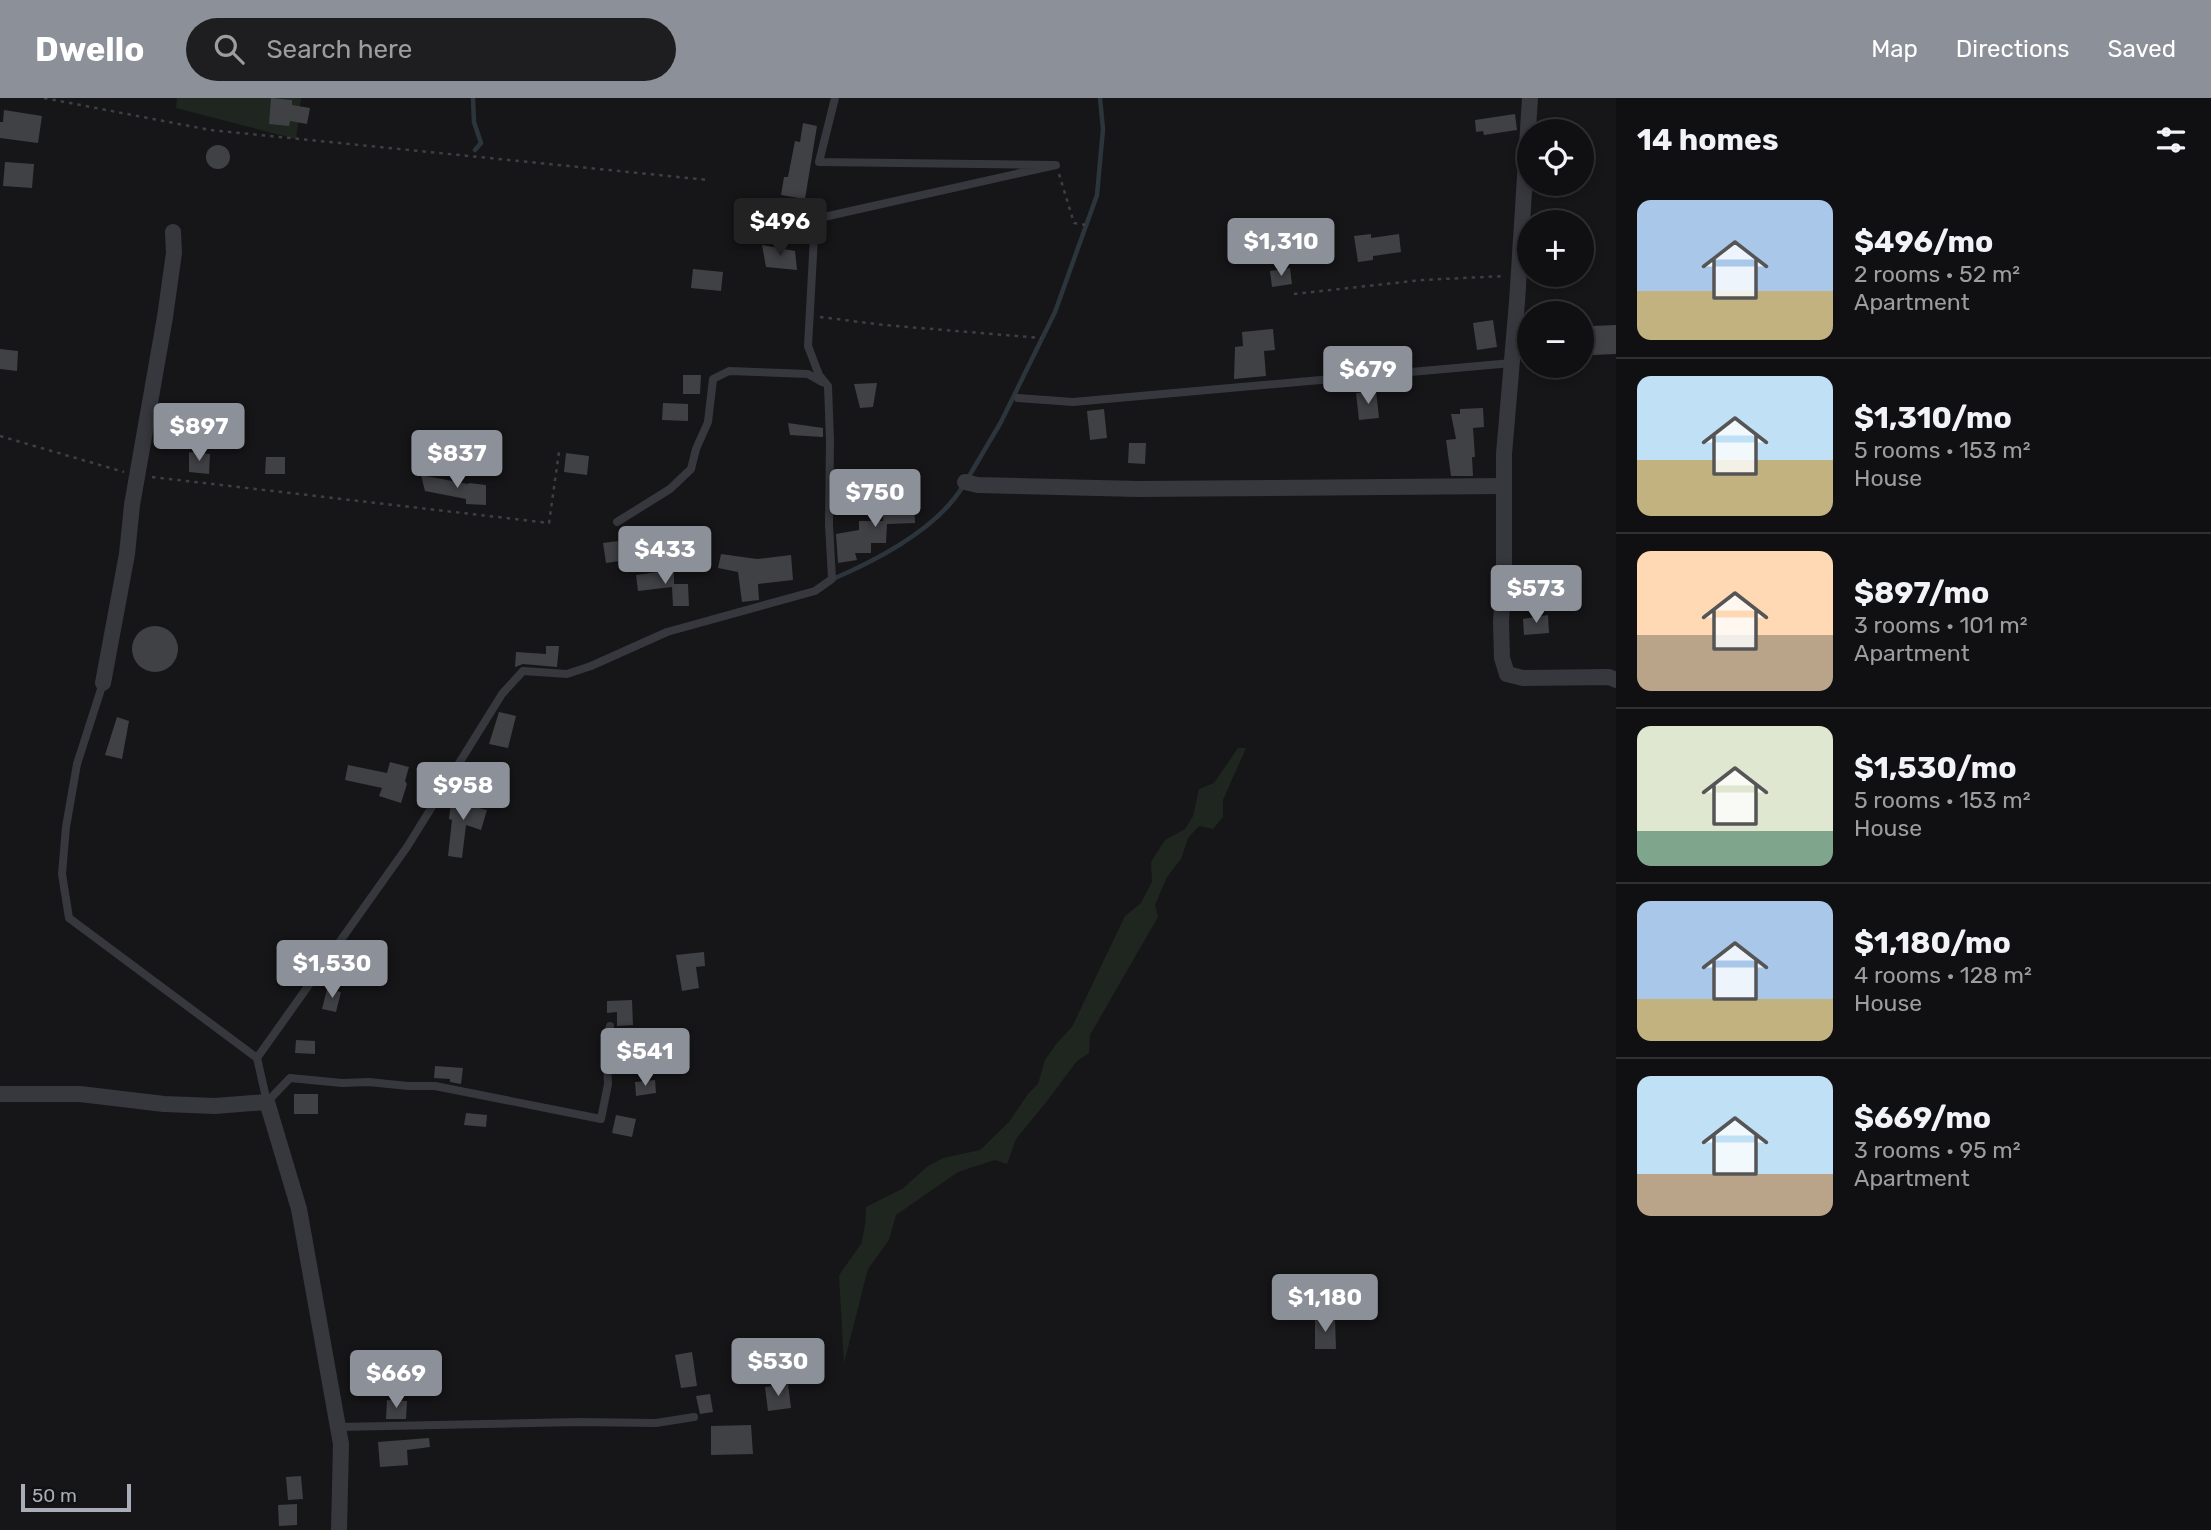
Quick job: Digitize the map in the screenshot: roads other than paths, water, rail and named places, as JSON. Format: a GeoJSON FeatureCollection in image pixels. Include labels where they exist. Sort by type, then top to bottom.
{"type":"FeatureCollection","features":[{"type":"Feature","properties":{"kind":"street"},"geometry":{"type":"LineString","coordinates":[[1530,98],[1504,454],[1502,658],[1507,674],[1523,678],[1609,677],[1616,680]]}},
{"type":"Feature","properties":{"kind":"street"},"geometry":{"type":"LineString","coordinates":[[103,682],[127,554],[132,505],[174,253],[173,232]]}},
{"type":"Feature","properties":{"kind":"street"},"geometry":{"type":"LineString","coordinates":[[1512,363],[1517,363]]}},
{"type":"Feature","properties":{"kind":"street"},"geometry":{"type":"LineString","coordinates":[[965,482],[978,485],[1138,489],[1503,486]]}},
{"type":"Feature","properties":{"kind":"street"},"geometry":{"type":"LineString","coordinates":[[0,1094],[80,1094],[164,1104],[215,1106],[267,1102],[299,1209],[341,1444],[339,1530]]}},
{"type":"Feature","properties":{"kind":"lane"},"geometry":{"type":"LineString","coordinates":[[257,1058],[407,847],[502,694],[523,671],[567,674],[667,632],[815,591],[832,579],[828,386],[819,375],[808,346],[815,219],[1056,165],[820,162],[835,98]]}},
{"type":"Feature","properties":{"kind":"lane"},"geometry":{"type":"LineString","coordinates":[[1018,398],[1073,402],[1512,363]]}},
{"type":"Feature","properties":{"kind":"lane"},"geometry":{"type":"LineString","coordinates":[[617,522],[670,489],[691,469],[696,449],[708,422],[713,379],[729,371],[808,374],[828,386]]}},
{"type":"Feature","properties":{"kind":"lane"},"geometry":{"type":"LineString","coordinates":[[103,682],[77,764],[66,827],[62,874],[69,918],[257,1058],[267,1102]]}},
{"type":"Feature","properties":{"kind":"lane"},"geometry":{"type":"LineString","coordinates":[[267,1102],[290,1078],[342,1083],[369,1082],[435,1086],[601,1119],[608,1084],[606,1040],[610,1026]]}},
{"type":"Feature","properties":{"kind":"lane"},"geometry":{"type":"LineString","coordinates":[[338,1427],[656,1423],[694,1417]]}},
{"type":"Feature","properties":{"kind":"waterway"},"geometry":{"type":"LineString","coordinates":[[473,98],[474,122],[481,143],[475,150]]}},
{"type":"Feature","properties":{"kind":"waterway"},"geometry":{"type":"LineString","coordinates":[[968,478],[1001,422],[1055,312],[1097,195],[1103,129],[1100,98]]}},
{"type":"Feature","properties":{"kind":"waterway"},"geometry":{"type":"LineString","coordinates":[[833,579],[887,552],[922,529],[938,516],[963,486]]}}]}
